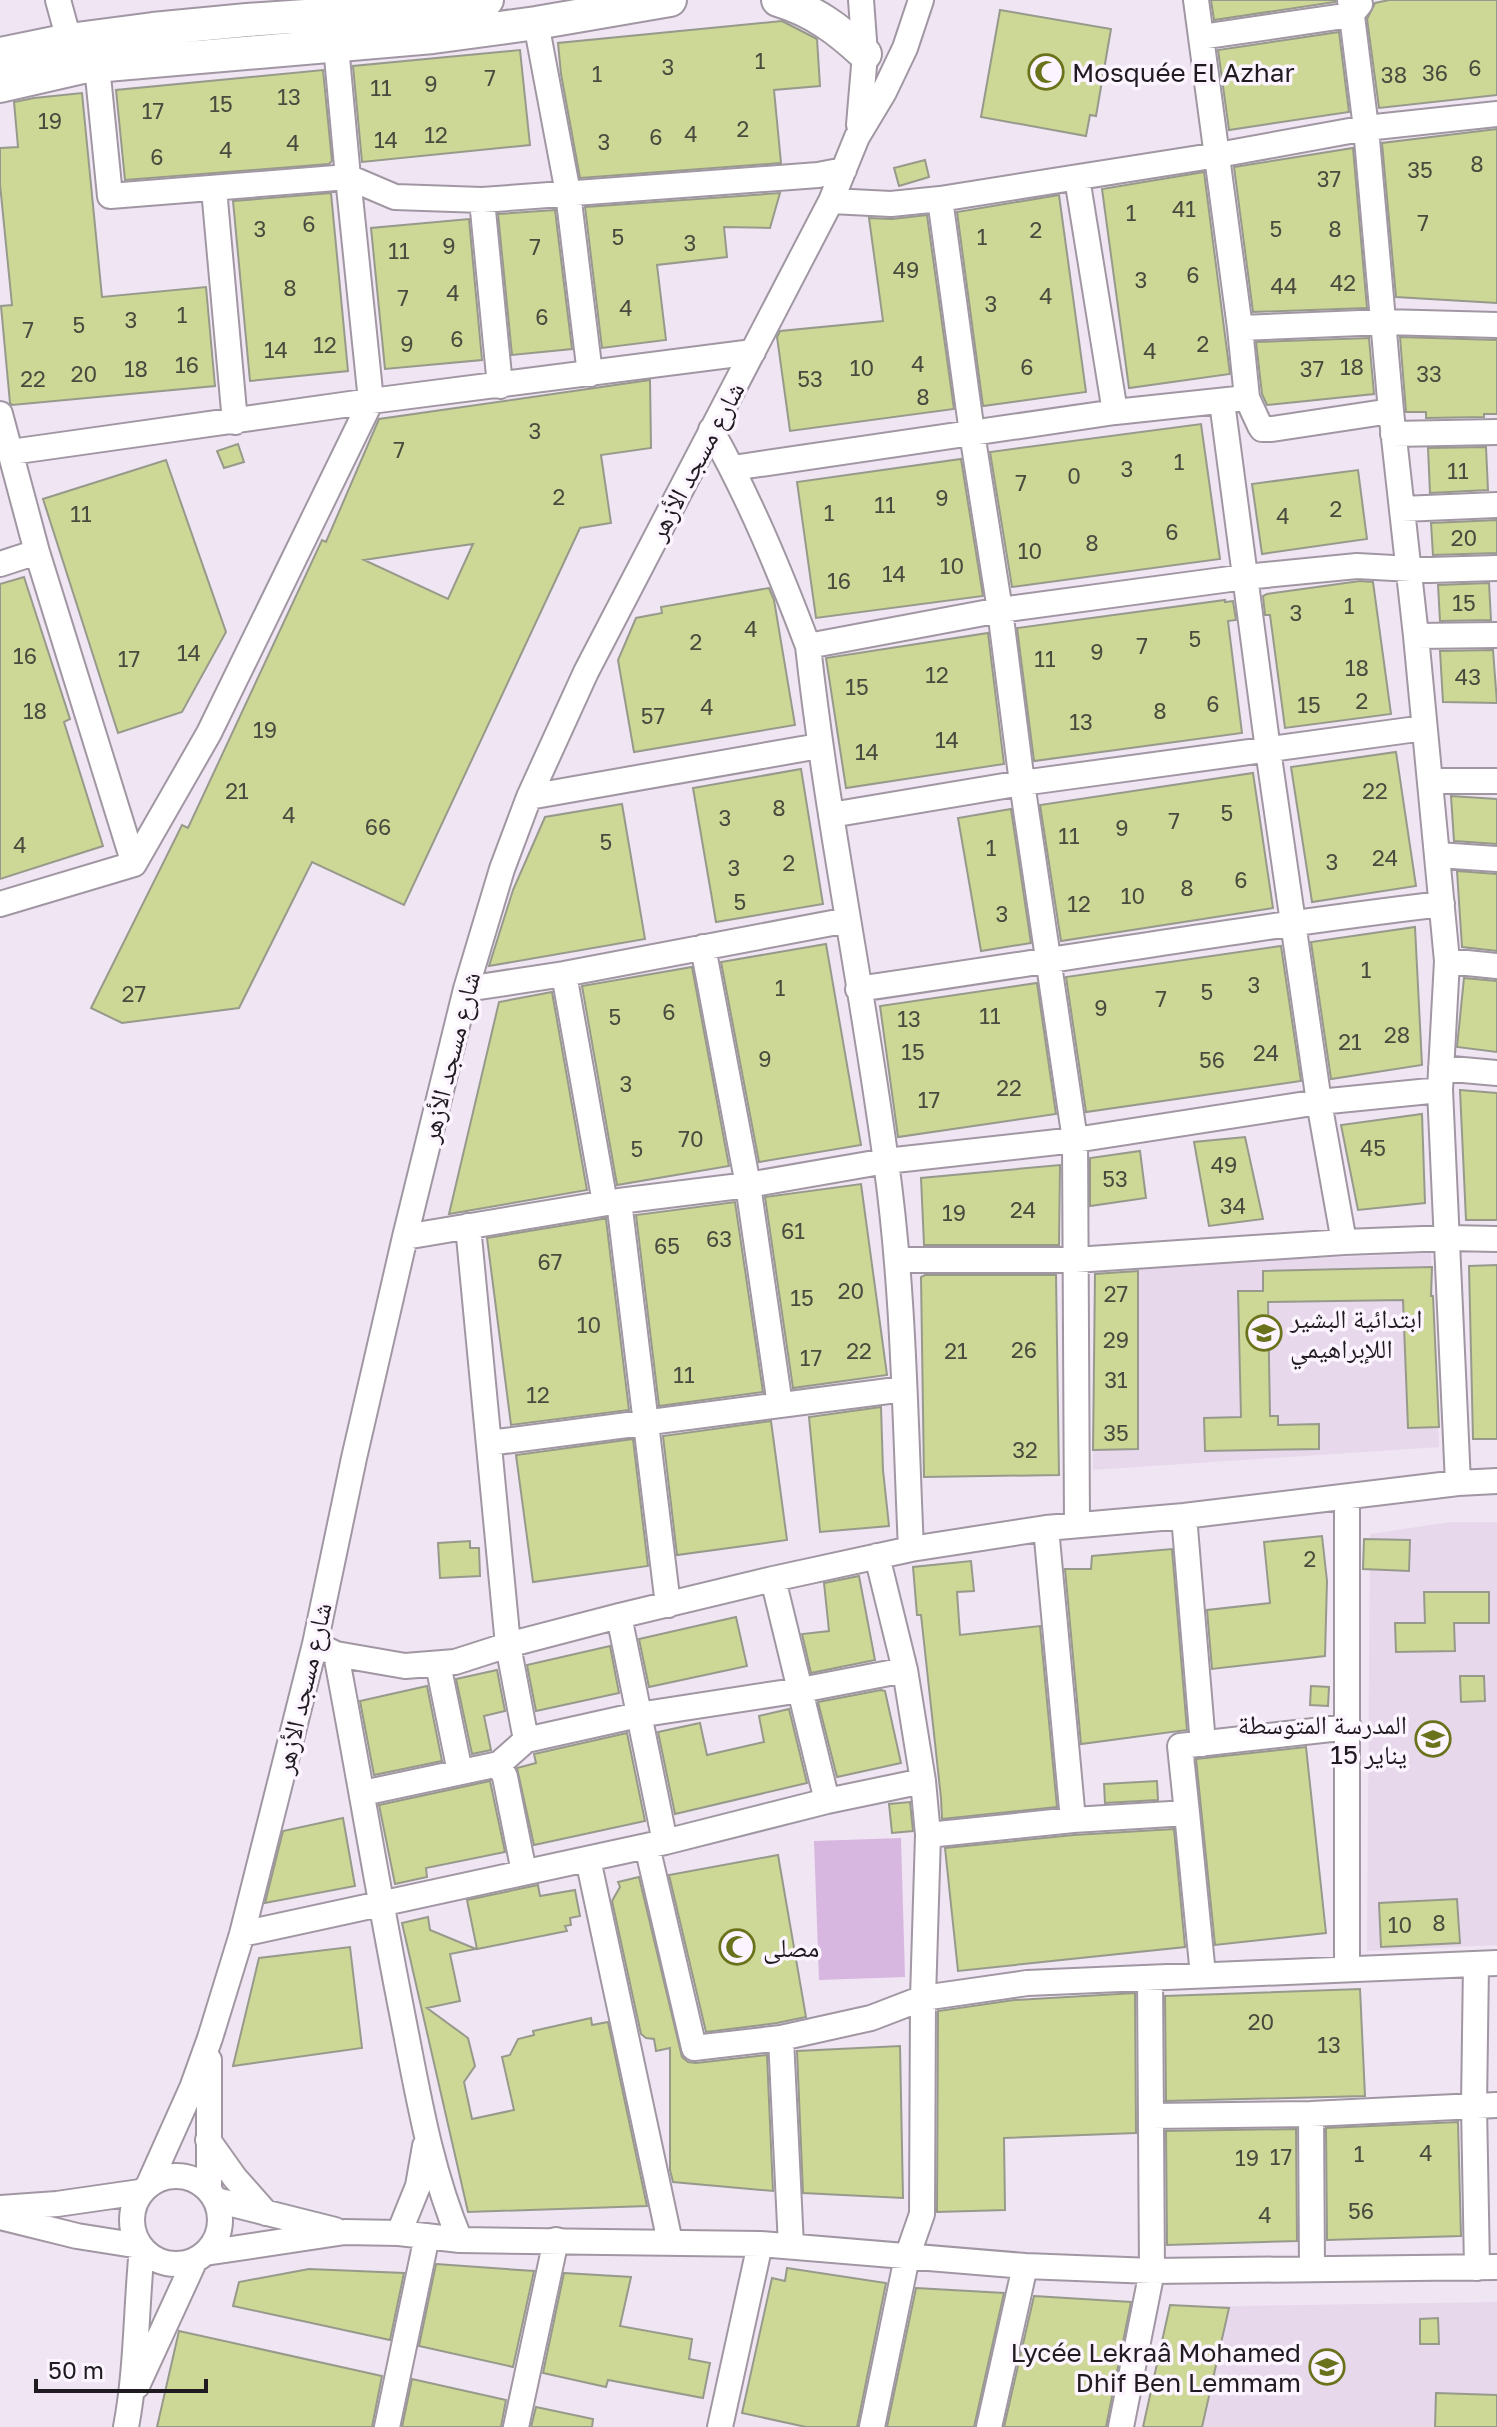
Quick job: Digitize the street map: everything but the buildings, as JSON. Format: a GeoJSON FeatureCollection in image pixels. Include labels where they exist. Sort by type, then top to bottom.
{"type":"FeatureCollection","features":[{"type":"Feature","properties":{"kind":"main road"},"geometry":{"type":"LineString","coordinates":[[0,54],[232,10],[413,4],[451,6],[487,0]]}},
{"type":"Feature","properties":{"kind":"main road"},"geometry":{"type":"LineString","coordinates":[[0,86],[97,66],[433,37],[670,0]]}},
{"type":"Feature","properties":{"kind":"main road"},"geometry":{"type":"LineString","coordinates":[[778,0],[827,21],[865,54]]}},
{"type":"Feature","properties":{"kind":"street"},"geometry":{"type":"LineString","coordinates":[[58,0],[69,40]]}},
{"type":"Feature","properties":{"kind":"street","name":"شارع مسجد الأزهر"},"geometry":{"type":"LineString","coordinates":[[857,137],[865,54],[861,0]]}},
{"type":"Feature","properties":{"kind":"street","name":"شارع مسجد الأزهر"},"geometry":{"type":"LineString","coordinates":[[144,2188],[192,2088],[210,2038],[326,1649],[354,1458],[466,989],[502,869],[529,797],[586,672],[831,201],[857,137],[884,92],[905,48],[921,0]]}},
{"type":"Feature","properties":{"kind":"street"},"geometry":{"type":"LineString","coordinates":[[1196,0],[1247,398],[1262,429],[1392,423],[1497,433]]}},
{"type":"Feature","properties":{"kind":"street"},"geometry":{"type":"LineString","coordinates":[[1201,37],[1355,5],[1392,423],[1447,961],[1441,1079],[1458,1483]]}},
{"type":"Feature","properties":{"kind":"street"},"geometry":{"type":"LineString","coordinates":[[536,23],[568,193],[590,374]]}},
{"type":"Feature","properties":{"kind":"street"},"geometry":{"type":"LineString","coordinates":[[0,904],[134,864],[209,733],[371,401],[336,46]]}},
{"type":"Feature","properties":{"kind":"street"},"geometry":{"type":"LineString","coordinates":[[97,66],[110,196],[348,177],[395,197],[482,200],[818,175],[844,170]]}},
{"type":"Feature","properties":{"kind":"street"},"geometry":{"type":"LineString","coordinates":[[831,201],[891,204],[940,199],[1366,128],[1497,114]]}},
{"type":"Feature","properties":{"kind":"street"},"geometry":{"type":"LineString","coordinates":[[1077,178],[1115,412]]}},
{"type":"Feature","properties":{"kind":"street"},"geometry":{"type":"LineString","coordinates":[[214,189],[235,422]]}},
{"type":"Feature","properties":{"kind":"street"},"geometry":{"type":"LineString","coordinates":[[940,199],[1075,1140],[1077,1524]]}},
{"type":"Feature","properties":{"kind":"street"},"geometry":{"type":"LineString","coordinates":[[482,200],[500,386]]}},
{"type":"Feature","properties":{"kind":"street"},"geometry":{"type":"LineString","coordinates":[[1240,328],[1384,322],[1497,325]]}},
{"type":"Feature","properties":{"kind":"street"},"geometry":{"type":"LineString","coordinates":[[11,452],[371,401],[753,352]]}},
{"type":"Feature","properties":{"kind":"street"},"geometry":{"type":"LineString","coordinates":[[733,468],[1115,412],[1247,398]]}},
{"type":"Feature","properties":{"kind":"street"},"geometry":{"type":"LineString","coordinates":[[1222,402],[1319,1102],[1344,1242]]}},
{"type":"Feature","properties":{"kind":"street"},"geometry":{"type":"LineString","coordinates":[[0,414],[37,552],[134,864]]}},
{"type":"Feature","properties":{"kind":"street"},"geometry":{"type":"LineString","coordinates":[[711,430],[733,468],[777,564],[808,646],[819,746],[886,1161],[898,1260],[911,1549]]}},
{"type":"Feature","properties":{"kind":"street"},"geometry":{"type":"LineString","coordinates":[[1402,509],[1497,505]]}},
{"type":"Feature","properties":{"kind":"street"},"geometry":{"type":"LineString","coordinates":[[0,564],[37,552]]}},
{"type":"Feature","properties":{"kind":"street"},"geometry":{"type":"LineString","coordinates":[[808,646],[1000,610],[1245,577],[1357,566],[1430,570],[1497,568]]}},
{"type":"Feature","properties":{"kind":"street"},"geometry":{"type":"LineString","coordinates":[[1416,636],[1497,635]]}},
{"type":"Feature","properties":{"kind":"street"},"geometry":{"type":"LineString","coordinates":[[831,815],[1022,783],[1424,728]]}},
{"type":"Feature","properties":{"kind":"street"},"geometry":{"type":"LineString","coordinates":[[529,797],[819,746]]}},
{"type":"Feature","properties":{"kind":"street"},"geometry":{"type":"LineString","coordinates":[[1430,781],[1497,781]]}},
{"type":"Feature","properties":{"kind":"street"},"geometry":{"type":"LineString","coordinates":[[1438,855],[1497,859]]}},
{"type":"Feature","properties":{"kind":"street"},"geometry":{"type":"LineString","coordinates":[[858,989],[1050,962],[1295,922],[1442,904]]}},
{"type":"Feature","properties":{"kind":"street"},"geometry":{"type":"LineString","coordinates":[[466,989],[564,974],[848,920]]}},
{"type":"Feature","properties":{"kind":"street"},"geometry":{"type":"LineString","coordinates":[[703,947],[748,1185],[780,1405]]}},
{"type":"Feature","properties":{"kind":"street"},"geometry":{"type":"LineString","coordinates":[[1447,961],[1497,966]]}},
{"type":"Feature","properties":{"kind":"street"},"geometry":{"type":"LineString","coordinates":[[564,974],[612,1202],[646,1423],[668,1605]]}},
{"type":"Feature","properties":{"kind":"street"},"geometry":{"type":"LineString","coordinates":[[405,1237],[612,1202],[748,1185],[886,1161],[1075,1140],[1319,1102],[1441,1079],[1497,1073]]}},
{"type":"Feature","properties":{"kind":"street"},"geometry":{"type":"LineString","coordinates":[[468,1226],[508,1645],[526,1740]]}},
{"type":"Feature","properties":{"kind":"street"},"geometry":{"type":"LineString","coordinates":[[898,1260],[1075,1260],[1344,1242],[1497,1239]]}},
{"type":"Feature","properties":{"kind":"street"},"geometry":{"type":"LineString","coordinates":[[489,1443],[904,1389]]}},
{"type":"Feature","properties":{"kind":"street"},"geometry":{"type":"LineString","coordinates":[[460,2240],[440,2189],[426,2136],[363,1793],[326,1649],[405,1666],[455,1662],[619,1616],[911,1549],[1077,1524],[1184,1516],[1497,1481]]}},
{"type":"Feature","properties":{"kind":"street"},"geometry":{"type":"LineString","coordinates":[[1347,1497],[1347,1968]]}},
{"type":"Feature","properties":{"kind":"street"},"geometry":{"type":"LineString","coordinates":[[1184,1516],[1203,1744]]}},
{"type":"Feature","properties":{"kind":"street"},"geometry":{"type":"LineString","coordinates":[[1046,1528],[1073,1820]]}},
{"type":"Feature","properties":{"kind":"street"},"geometry":{"type":"LineString","coordinates":[[872,2427],[907,2257],[922,2214],[923,1998],[928,1835],[923,1781],[905,1670],[877,1556]]}},
{"type":"Feature","properties":{"kind":"street"},"geometry":{"type":"LineString","coordinates":[[773,1579],[827,1801]]}},
{"type":"Feature","properties":{"kind":"street"},"geometry":{"type":"LineString","coordinates":[[144,2188],[131,2217],[132,2229],[141,2247],[154,2259],[178,2264],[200,2256],[345,2232],[399,2233],[460,2240],[760,2244],[1025,2266],[1152,2271],[1487,2268],[1487,1964],[1027,1983],[923,1998],[871,2018],[781,2038],[694,2048],[656,1844],[638,1715],[619,1616]]}},
{"type":"Feature","properties":{"kind":"street"},"geometry":{"type":"LineString","coordinates":[[438,1664],[460,1772]]}},
{"type":"Feature","properties":{"kind":"street"},"geometry":{"type":"LineString","coordinates":[[363,1793],[499,1764],[526,1740],[638,1715],[801,1690],[905,1670]]}},
{"type":"Feature","properties":{"kind":"street"},"geometry":{"type":"LineString","coordinates":[[1203,1975],[1180,1746],[1349,1727]]}},
{"type":"Feature","properties":{"kind":"street"},"geometry":{"type":"LineString","coordinates":[[499,1764],[505,1777],[524,1872]]}},
{"type":"Feature","properties":{"kind":"street"},"geometry":{"type":"LineString","coordinates":[[242,1934],[656,1844],[827,1801],[923,1781]]}},
{"type":"Feature","properties":{"kind":"street"},"geometry":{"type":"LineString","coordinates":[[928,1835],[1073,1820],[1187,1813]]}},
{"type":"Feature","properties":{"kind":"street"},"geometry":{"type":"LineString","coordinates":[[588,1859],[670,2242]]}},
{"type":"Feature","properties":{"kind":"street"},"geometry":{"type":"LineString","coordinates":[[1121,2427],[1152,2271],[1150,1979]]}},
{"type":"Feature","properties":{"kind":"street","name":"شارع مسجد الأزهر"},"geometry":{"type":"LineString","coordinates":[[210,2038],[208,2140],[212,2195]]}},
{"type":"Feature","properties":{"kind":"street"},"geometry":{"type":"LineString","coordinates":[[781,2038],[791,2246]]}},
{"type":"Feature","properties":{"kind":"street"},"geometry":{"type":"LineString","coordinates":[[1151,2116],[1311,2114],[1486,2105]]}},
{"type":"Feature","properties":{"kind":"street"},"geometry":{"type":"LineString","coordinates":[[1311,2114],[1312,2269]]}},
{"type":"Feature","properties":{"kind":"street"},"geometry":{"type":"LineString","coordinates":[[399,2233],[418,2186],[426,2136]]}},
{"type":"Feature","properties":{"kind":"street"},"geometry":{"type":"LineString","coordinates":[[208,2140],[235,2178],[266,2213]]}},
{"type":"Feature","properties":{"kind":"street"},"geometry":{"type":"LineString","coordinates":[[0,2208],[71,2202],[144,2188],[169,2176],[201,2183],[212,2195],[220,2212],[217,2237],[200,2256],[132,2396]]}},
{"type":"Feature","properties":{"kind":"street"},"geometry":{"type":"LineString","coordinates":[[212,2195],[266,2213],[345,2232]]}},
{"type":"Feature","properties":{"kind":"street"},"geometry":{"type":"LineString","coordinates":[[0,2217],[77,2236],[141,2247]]}},
{"type":"Feature","properties":{"kind":"street"},"geometry":{"type":"LineString","coordinates":[[387,2427],[427,2236]]}},
{"type":"Feature","properties":{"kind":"street"},"geometry":{"type":"LineString","coordinates":[[516,2427],[556,2240]]}},
{"type":"Feature","properties":{"kind":"street"},"geometry":{"type":"LineString","coordinates":[[722,2426],[760,2244]]}},
{"type":"Feature","properties":{"kind":"street"},"geometry":{"type":"LineString","coordinates":[[126,2427],[132,2396],[141,2247]]}},
{"type":"Feature","properties":{"kind":"street"},"geometry":{"type":"LineString","coordinates":[[989,2427],[1025,2266]]}},
{"type":"Feature","properties":{"kind":"shaded area","name":"ابتدائية البشير اللإبراهيمي"},"geometry":{"type":"Polygon","coordinates":[[[1431,1253],[1439,1447],[1093,1470],[1095,1268],[1431,1253]]]}},
{"type":"Feature","properties":{"kind":"shaded area","name":"المدرسة المتوسطة 15 يناير"},"geometry":{"type":"Polygon","coordinates":[[[1451,1522],[1497,1522],[1497,1945],[1367,1951],[1370,1534],[1451,1522]]]}},
{"type":"Feature","properties":{"kind":"shaded area"},"geometry":{"type":"Polygon","coordinates":[[[901,1838],[905,1977],[819,1980],[814,1841],[901,1838]]]}},
{"type":"Feature","properties":{"kind":"shaded area","name":"Lycée Lekraâ Mohamed Dhif Ben Lemmam"},"geometry":{"type":"Polygon","coordinates":[[[1497,2302],[1497,2427],[1143,2427],[1170,2307],[1497,2302]]]}},
{"type":"Feature","properties":{"kind":"place","name":"Mosquée El Azhar"},"geometry":{"type":"Point","coordinates":[1046,72]}},
{"type":"Feature","properties":{"kind":"place","name":"ابتدائية البشير اللإبراهيمي"},"geometry":{"type":"Point","coordinates":[1264,1333]}},
{"type":"Feature","properties":{"kind":"place","name":"المدرسة المتوسطة 15 يناير"},"geometry":{"type":"Point","coordinates":[1433,1739]}},
{"type":"Feature","properties":{"kind":"place","name":"مصلى"},"geometry":{"type":"Point","coordinates":[737,1947]}},
{"type":"Feature","properties":{"kind":"place","name":"Lycée Lekraâ Mohamed Dhif Ben Lemmam"},"geometry":{"type":"Point","coordinates":[1327,2367]}}]}
